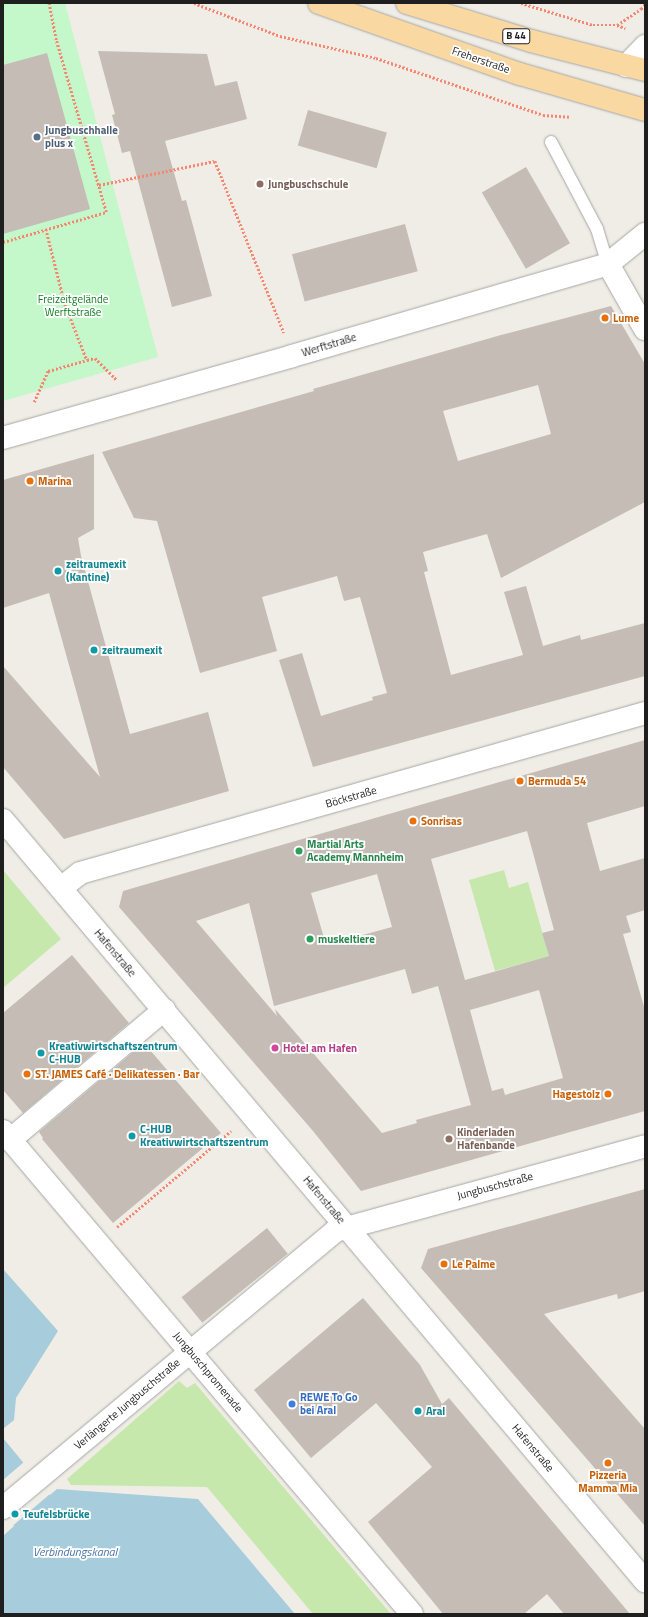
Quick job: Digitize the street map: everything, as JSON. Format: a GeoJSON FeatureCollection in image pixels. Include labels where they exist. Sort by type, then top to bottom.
{"type":"FeatureCollection","features":[{"type":"Feature","properties":{"kind":"main road","name":"Freherstraße"},"geometry":{"type":"LineString","coordinates":[[319,3],[520,74],[645,110]]}},
{"type":"Feature","properties":{"kind":"main road","name":"B 44"},"geometry":{"type":"LineString","coordinates":[[407,3],[531,41],[635,68]]}},
{"type":"Feature","properties":{"kind":"street"},"geometry":{"type":"LineString","coordinates":[[635,68],[645,46]]}},
{"type":"Feature","properties":{"kind":"street","name":"Werftstraße"},"geometry":{"type":"LineString","coordinates":[[11,435],[292,356],[608,264],[645,234]]}},
{"type":"Feature","properties":{"kind":"street"},"geometry":{"type":"LineString","coordinates":[[608,264],[645,329]]}},
{"type":"Feature","properties":{"kind":"street","name":"Böckstraße"},"geometry":{"type":"LineString","coordinates":[[60,888],[80,873],[645,713]]}},
{"type":"Feature","properties":{"kind":"street","name":"Hafenstraße"},"geometry":{"type":"LineString","coordinates":[[3,820],[645,1581]]}},
{"type":"Feature","properties":{"kind":"street"},"geometry":{"type":"LineString","coordinates":[[7,1135],[164,1010]]}},
{"type":"Feature","properties":{"kind":"street","name":"Jungbuschpromenade"},"geometry":{"type":"LineString","coordinates":[[7,1135],[412,1614]]}},
{"type":"Feature","properties":{"kind":"street","name":"Jungbuschstraße"},"geometry":{"type":"LineString","coordinates":[[346,1226],[645,1146]]}},
{"type":"Feature","properties":{"kind":"street","name":"Verlängerte Jungbuschstraße"},"geometry":{"type":"LineString","coordinates":[[3,1508],[325,1238],[335,1230],[346,1226]]}},
{"type":"Feature","properties":{"kind":"lane"},"geometry":{"type":"LineString","coordinates":[[551,142],[597,229],[608,264]]}},
{"type":"Feature","properties":{"kind":"path"},"geometry":{"type":"LineString","coordinates":[[3,242],[106,212],[56,40],[49,3]]}},
{"type":"Feature","properties":{"kind":"path"},"geometry":{"type":"LineString","coordinates":[[194,3],[280,36],[376,58],[544,115],[572,117]]}},
{"type":"Feature","properties":{"kind":"path"},"geometry":{"type":"LineString","coordinates":[[521,3],[593,25],[617,25],[641,9],[645,4]]}},
{"type":"Feature","properties":{"kind":"path"},"geometry":{"type":"LineString","coordinates":[[99,185],[215,161],[292,356]]}},
{"type":"Feature","properties":{"kind":"path"},"geometry":{"type":"LineString","coordinates":[[46,229],[65,304],[87,360]]}},
{"type":"Feature","properties":{"kind":"path"},"geometry":{"type":"LineString","coordinates":[[11,435],[48,371],[95,358],[136,399]]}},
{"type":"Feature","properties":{"kind":"path"},"geometry":{"type":"LineString","coordinates":[[98,1243],[251,1114]]}},
{"type":"Feature","properties":{"kind":"green space","name":"Freizeitgelände Werftstraße"},"geometry":{"type":"Polygon","coordinates":[[[8,3],[65,3],[158,357],[3,401],[3,5],[8,3]]]}},
{"type":"Feature","properties":{"kind":"green space"},"geometry":{"type":"Polygon","coordinates":[[[3,870],[61,939],[3,988],[3,870]]]}},
{"type":"Feature","properties":{"kind":"green space"},"geometry":{"type":"Polygon","coordinates":[[[504,870],[509,888],[528,882],[549,956],[495,971],[469,880],[504,870]]]}},
{"type":"Feature","properties":{"kind":"green space"},"geometry":{"type":"Polygon","coordinates":[[[179,1381],[187,1388],[195,1383],[391,1614],[313,1614],[207,1487],[71,1485],[67,1479],[179,1381]]]}},
{"type":"Feature","properties":{"kind":"water"},"geometry":{"type":"Polygon","coordinates":[[[3,1269],[58,1331],[16,1398],[14,1420],[3,1429],[3,1269]]]}},
{"type":"Feature","properties":{"kind":"water","name":"Verbindungskanal"},"geometry":{"type":"Polygon","coordinates":[[[3,1438],[50,1495],[57,1489],[198,1499],[295,1614],[3,1614],[3,1536],[14,1526],[3,1512],[3,1438]]]}},
{"type":"Feature","properties":{"kind":"pier","name":"Teufelsbrücke"},"geometry":{"type":"Polygon","coordinates":[[[24,1462],[50,1494],[3,1534],[12,1526],[3,1516],[3,1480],[24,1462]]]}},
{"type":"Feature","properties":{"kind":"building"},"geometry":{"type":"Polygon","coordinates":[[[98,51],[207,54],[215,86],[237,81],[247,119],[165,141],[182,201],[186,200],[212,296],[172,307],[130,151],[122,153],[112,115],[115,114],[98,51]]]}},
{"type":"Feature","properties":{"kind":"building","name":"Jungbuschhalle plus x"},"geometry":{"type":"Polygon","coordinates":[[[47,53],[90,209],[3,234],[3,65],[47,53]]]}},
{"type":"Feature","properties":{"kind":"building"},"geometry":{"type":"Polygon","coordinates":[[[308,110],[387,133],[377,168],[298,146],[308,110]]]}},
{"type":"Feature","properties":{"kind":"building"},"geometry":{"type":"Polygon","coordinates":[[[526,167],[570,243],[526,269],[482,193],[526,167]]]}},
{"type":"Feature","properties":{"kind":"building"},"geometry":{"type":"Polygon","coordinates":[[[405,224],[418,271],[305,302],[292,254],[405,224]]]}},
{"type":"Feature","properties":{"kind":"building"},"geometry":{"type":"Polygon","coordinates":[[[611,306],[645,364],[645,502],[501,578],[487,534],[423,552],[428,571],[424,572],[451,675],[523,655],[504,592],[526,586],[543,646],[580,635],[581,640],[645,623],[645,676],[313,767],[279,660],[302,653],[321,716],[373,700],[372,697],[387,693],[360,597],[344,601],[337,576],[262,597],[277,651],[200,673],[157,521],[134,518],[102,452],[501,335],[611,306]],[[538,385],[443,411],[458,461],[551,434],[538,385]]]}},
{"type":"Feature","properties":{"kind":"building"},"geometry":{"type":"Polygon","coordinates":[[[94,454],[94,529],[78,538],[81,556],[130,734],[208,712],[229,791],[64,839],[3,767],[3,666],[100,777],[49,593],[3,608],[3,480],[94,454]]]}},
{"type":"Feature","properties":{"kind":"building"},"geometry":{"type":"Polygon","coordinates":[[[645,740],[645,806],[587,823],[600,871],[645,858],[645,910],[626,916],[631,932],[623,934],[645,1010],[645,1111],[361,1191],[313,1131],[119,907],[123,891],[645,740]],[[527,831],[431,859],[465,980],[549,956],[542,933],[554,930],[527,831]],[[377,874],[311,893],[326,945],[392,927],[377,874]],[[249,903],[196,921],[277,1016],[275,1009],[382,1133],[417,1123],[416,1120],[471,1105],[438,986],[412,994],[405,969],[274,1006],[249,903]],[[539,990],[470,1010],[492,1091],[503,1088],[505,1095],[563,1078],[539,990]]]}},
{"type":"Feature","properties":{"kind":"building","name":"Kreativwirtschaftszentrum C-HUB"},"geometry":{"type":"Polygon","coordinates":[[[72,955],[129,1023],[23,1113],[3,1090],[3,1013],[72,955]]]}},
{"type":"Feature","properties":{"kind":"building","name":"C-HUB Kreativwirtschaftszentrum"},"geometry":{"type":"Polygon","coordinates":[[[144,1043],[221,1133],[113,1223],[42,1139],[43,1138],[39,1132],[144,1043]]]}},
{"type":"Feature","properties":{"kind":"building"},"geometry":{"type":"Polygon","coordinates":[[[645,1189],[645,1291],[618,1299],[617,1294],[544,1314],[645,1429],[645,1526],[421,1268],[428,1249],[645,1189]]]}},
{"type":"Feature","properties":{"kind":"building"},"geometry":{"type":"Polygon","coordinates":[[[267,1228],[288,1254],[202,1323],[182,1297],[267,1228]]]}},
{"type":"Feature","properties":{"kind":"building"},"geometry":{"type":"Polygon","coordinates":[[[363,1298],[420,1365],[442,1404],[449,1398],[630,1614],[564,1614],[547,1594],[524,1614],[443,1614],[368,1522],[432,1467],[376,1403],[311,1458],[254,1390],[363,1298]]]}},
{"type":"Feature","properties":{"kind":"place","name":"Jungbuschhalle plus x"},"geometry":{"type":"Point","coordinates":[37,137]}},
{"type":"Feature","properties":{"kind":"place","name":"Jungbuschschule"},"geometry":{"type":"Point","coordinates":[260,184]}},
{"type":"Feature","properties":{"kind":"place","name":"Lume"},"geometry":{"type":"Point","coordinates":[605,318]}},
{"type":"Feature","properties":{"kind":"place","name":"Marina"},"geometry":{"type":"Point","coordinates":[30,481]}},
{"type":"Feature","properties":{"kind":"place","name":"zeitraumexit (Kantine)"},"geometry":{"type":"Point","coordinates":[58,571]}},
{"type":"Feature","properties":{"kind":"place","name":"zeitraumexit"},"geometry":{"type":"Point","coordinates":[94,650]}},
{"type":"Feature","properties":{"kind":"place","name":"Bermuda 54"},"geometry":{"type":"Point","coordinates":[520,781]}},
{"type":"Feature","properties":{"kind":"place","name":"Sonrisas"},"geometry":{"type":"Point","coordinates":[413,821]}},
{"type":"Feature","properties":{"kind":"place","name":"Martial Arts Academy Mannheim"},"geometry":{"type":"Point","coordinates":[299,851]}},
{"type":"Feature","properties":{"kind":"place","name":"muskeltiere"},"geometry":{"type":"Point","coordinates":[310,939]}},
{"type":"Feature","properties":{"kind":"place","name":"Hotel am Hafen"},"geometry":{"type":"Point","coordinates":[275,1048]}},
{"type":"Feature","properties":{"kind":"place","name":"Kreativwirtschaftszentrum C-HUB"},"geometry":{"type":"Point","coordinates":[41,1053]}},
{"type":"Feature","properties":{"kind":"place","name":"ST. JAMES Café · Delikatessen · Bar"},"geometry":{"type":"Point","coordinates":[27,1074]}},
{"type":"Feature","properties":{"kind":"place","name":"Hagestolz"},"geometry":{"type":"Point","coordinates":[608,1094]}},
{"type":"Feature","properties":{"kind":"place","name":"C-HUB Kreativwirtschaftszentrum"},"geometry":{"type":"Point","coordinates":[132,1136]}},
{"type":"Feature","properties":{"kind":"place","name":"Kinderladen Hafenbande"},"geometry":{"type":"Point","coordinates":[449,1139]}},
{"type":"Feature","properties":{"kind":"place","name":"Le Palme"},"geometry":{"type":"Point","coordinates":[444,1264]}},
{"type":"Feature","properties":{"kind":"place","name":"REWE To Go bei Aral"},"geometry":{"type":"Point","coordinates":[292,1404]}},
{"type":"Feature","properties":{"kind":"place","name":"Aral"},"geometry":{"type":"Point","coordinates":[418,1411]}},
{"type":"Feature","properties":{"kind":"place","name":"Pizzeria Mamma Mia"},"geometry":{"type":"Point","coordinates":[608,1463]}},
{"type":"Feature","properties":{"kind":"place","name":"Teufelsbrücke"},"geometry":{"type":"Point","coordinates":[15,1514]}}]}
